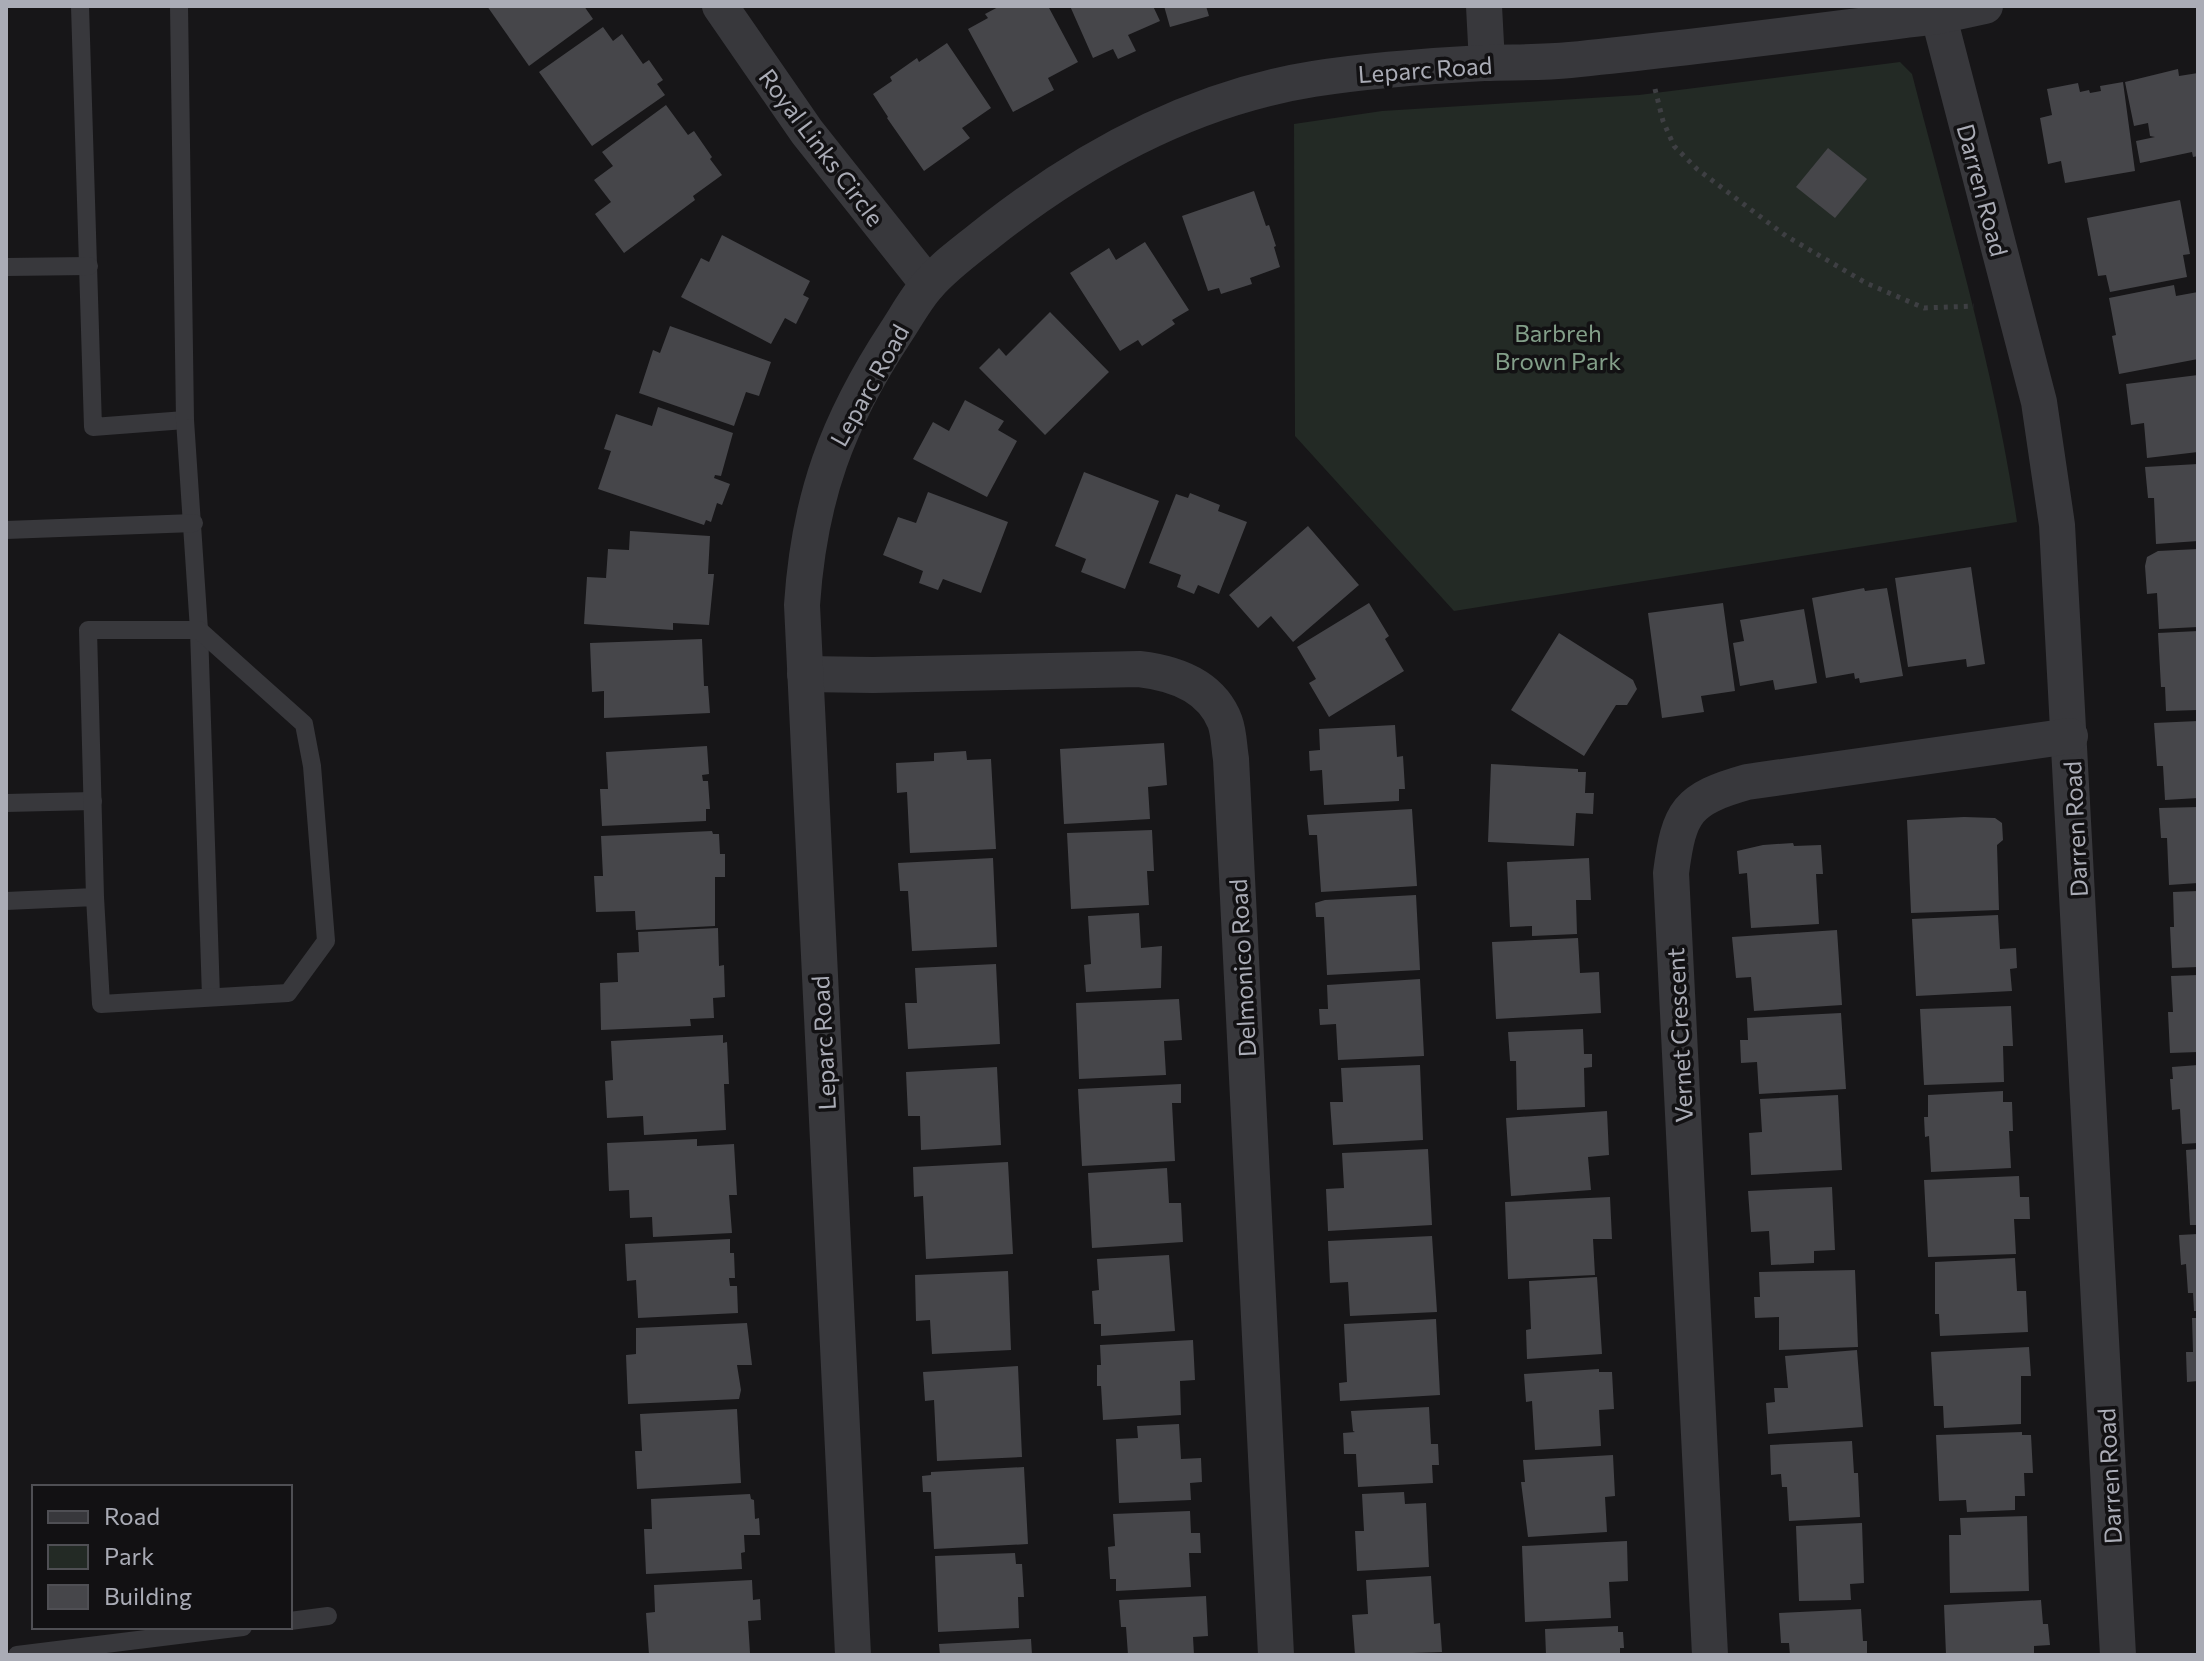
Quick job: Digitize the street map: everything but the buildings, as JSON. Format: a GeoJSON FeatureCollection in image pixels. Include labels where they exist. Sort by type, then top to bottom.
{"type":"FeatureCollection","features":[{"type":"Feature","properties":{"kind":"street","name":"Royal Links Circle"},"geometry":{"type":"LineString","coordinates":[[720,6],[807,132],[928,284]]}},
{"type":"Feature","properties":{"kind":"street"},"geometry":{"type":"LineString","coordinates":[[1484,6],[1487,63]]}},
{"type":"Feature","properties":{"kind":"street","name":"Leparc Road"},"geometry":{"type":"LineString","coordinates":[[853,1655],[802,605],[815,505],[842,425],[880,357],[928,284],[1019,209],[1118,145],[1188,113],[1245,94],[1312,79],[1422,66],[1564,61],[1985,6]]}},
{"type":"Feature","properties":{"kind":"street","name":"Darren Road"},"geometry":{"type":"LineString","coordinates":[[1938,11],[2039,402],[2057,525],[2118,1655]]}},
{"type":"Feature","properties":{"kind":"street","name":"Delmonico Road"},"geometry":{"type":"LineString","coordinates":[[805,674],[1139,669],[1167,672],[1186,680],[1209,697],[1225,721],[1231,759],[1276,1655]]}},
{"type":"Feature","properties":{"kind":"street","name":"Vernet Crescent"},"geometry":{"type":"LineString","coordinates":[[1710,1655],[1671,873],[1676,836],[1690,808],[1712,792],[1747,782],[2070,736]]}},
{"type":"Feature","properties":{"kind":"lane"},"geometry":{"type":"LineString","coordinates":[[80,6],[93,427],[185,420]]}},
{"type":"Feature","properties":{"kind":"lane"},"geometry":{"type":"LineString","coordinates":[[179,6],[185,420],[199,630],[211,997]]}},
{"type":"Feature","properties":{"kind":"lane"},"geometry":{"type":"LineString","coordinates":[[6,267],[89,266]]}},
{"type":"Feature","properties":{"kind":"lane"},"geometry":{"type":"LineString","coordinates":[[6,530],[194,523]]}},
{"type":"Feature","properties":{"kind":"lane"},"geometry":{"type":"LineString","coordinates":[[88,630],[199,630],[304,724],[312,766],[326,941],[288,993],[101,1004],[88,630]]}},
{"type":"Feature","properties":{"kind":"lane"},"geometry":{"type":"LineString","coordinates":[[6,803],[93,801]]}},
{"type":"Feature","properties":{"kind":"lane"},"geometry":{"type":"LineString","coordinates":[[6,901],[95,897]]}},
{"type":"Feature","properties":{"kind":"lane"},"geometry":{"type":"LineString","coordinates":[[292,1621],[328,1616]]}},
{"type":"Feature","properties":{"kind":"lane"},"geometry":{"type":"LineString","coordinates":[[17,1655],[227,1629]]}},
{"type":"Feature","properties":{"kind":"path"},"geometry":{"type":"LineString","coordinates":[[1655,88],[1663,121],[1674,146],[1697,169],[1786,236],[1866,283],[1924,308],[1976,306]]}},
{"type":"Feature","properties":{"kind":"green space","name":"Barbreh Brown Park"},"geometry":{"type":"Polygon","coordinates":[[[1900,62],[1912,74],[1970,297],[1997,409],[2017,522],[1454,611],[1295,436],[1294,124],[1382,111],[1639,95],[1900,62]]]}}]}
